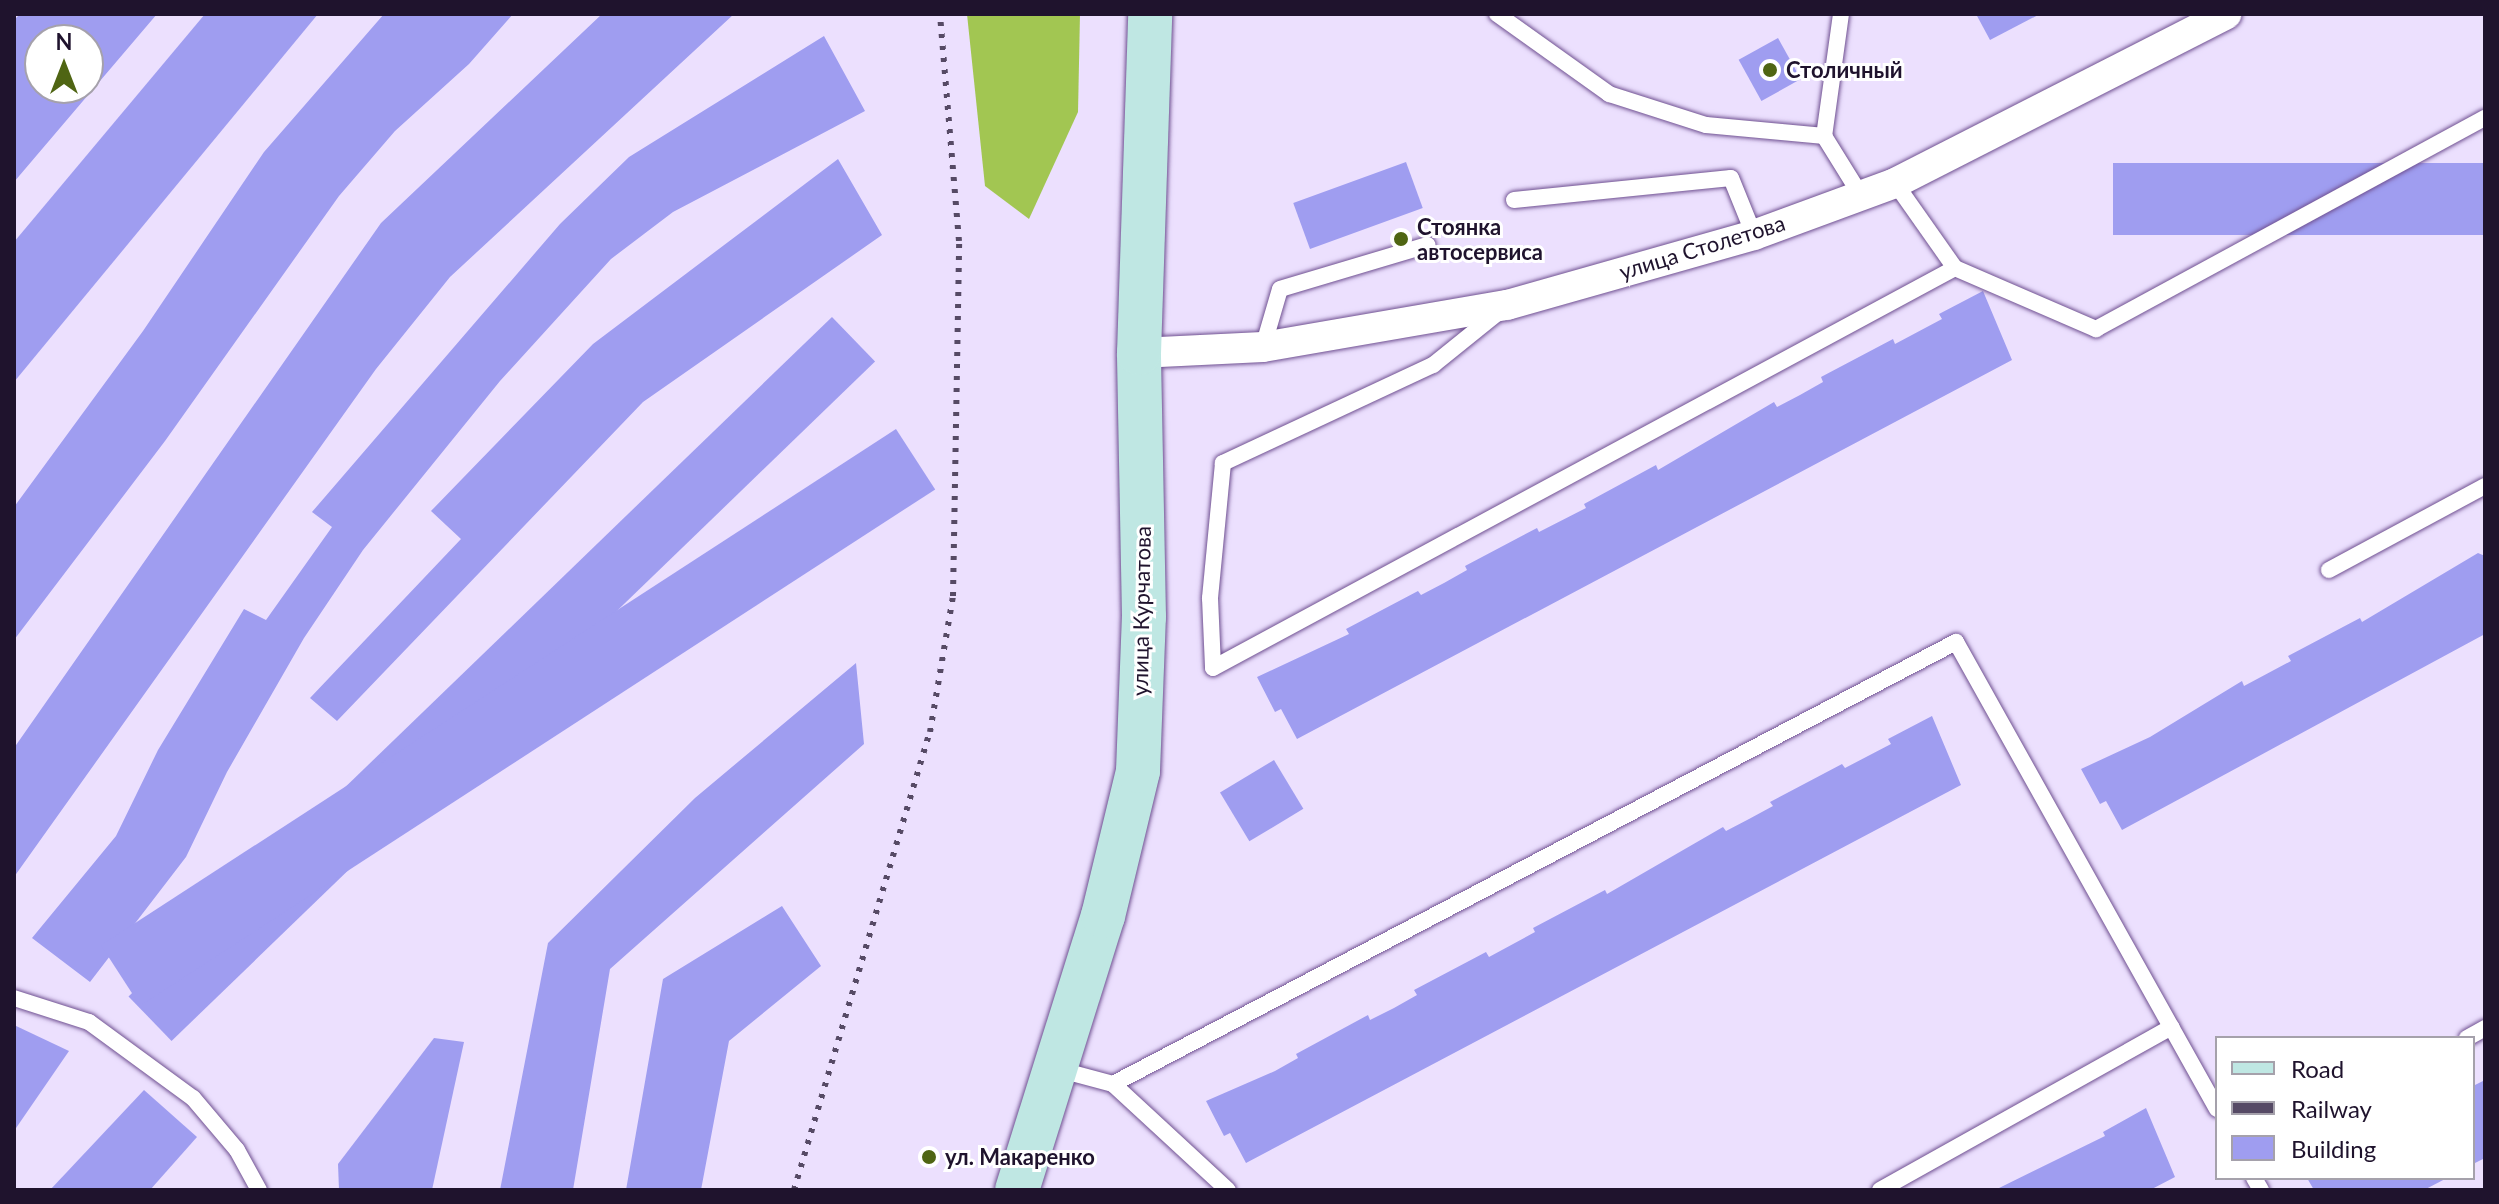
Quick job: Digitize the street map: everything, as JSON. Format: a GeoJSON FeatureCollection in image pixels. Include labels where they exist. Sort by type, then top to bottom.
{"type":"FeatureCollection","features":[{"type":"Feature","properties":{"kind":"main road","name":"улица Курчатова"},"geometry":{"type":"LineString","coordinates":[[1017,1190],[1103,916],[1138,771],[1144,617],[1139,353],[1150,14]]}},
{"type":"Feature","properties":{"kind":"street","name":"улица Столетова"},"geometry":{"type":"LineString","coordinates":[[1139,353],[1263,347],[1507,305],[1754,235],[1895,183],[2226,14]]}},
{"type":"Feature","properties":{"kind":"lane"},"geometry":{"type":"LineString","coordinates":[[1497,14],[1609,94],[1706,125],[1824,136]]}},
{"type":"Feature","properties":{"kind":"lane"},"geometry":{"type":"LineString","coordinates":[[1841,14],[1824,136],[1860,194]]}},
{"type":"Feature","properties":{"kind":"lane"},"geometry":{"type":"LineString","coordinates":[[1895,183],[1955,268],[2096,329],[2485,118]]}},
{"type":"Feature","properties":{"kind":"lane"},"geometry":{"type":"LineString","coordinates":[[1514,200],[1731,178],[1754,235]]}},
{"type":"Feature","properties":{"kind":"lane"},"geometry":{"type":"LineString","coordinates":[[1263,347],[1280,289],[1428,245]]}},
{"type":"Feature","properties":{"kind":"lane"},"geometry":{"type":"LineString","coordinates":[[1507,305],[1433,365],[1223,463],[1210,598],[1213,668],[1955,268]]}},
{"type":"Feature","properties":{"kind":"lane"},"geometry":{"type":"LineString","coordinates":[[2329,570],[2485,486]]}},
{"type":"Feature","properties":{"kind":"lane"},"geometry":{"type":"LineString","coordinates":[[1113,1084],[1956,642],[2215,1105]]}},
{"type":"Feature","properties":{"kind":"lane"},"geometry":{"type":"LineString","coordinates":[[14,998],[89,1022],[182,1089],[237,1150],[259,1190]]}},
{"type":"Feature","properties":{"kind":"lane"},"geometry":{"type":"LineString","coordinates":[[1880,1190],[2172,1027]]}},
{"type":"Feature","properties":{"kind":"lane"},"geometry":{"type":"LineString","coordinates":[[1053,1068],[1113,1084],[1228,1190]]}},
{"type":"Feature","properties":{"kind":"green space"},"geometry":{"type":"Polygon","coordinates":[[[967,14],[1080,14],[1078,112],[1029,219],[985,186],[967,14]]]}},
{"type":"Feature","properties":{"kind":"building"},"geometry":{"type":"Polygon","coordinates":[[[20,14],[157,14],[104,76],[104,24],[24,24],[24,104],[80,104],[14,182],[14,20],[20,14]]]}},
{"type":"Feature","properties":{"kind":"building"},"geometry":{"type":"Polygon","coordinates":[[[205,14],[318,14],[14,382],[14,242],[205,14]]]}},
{"type":"Feature","properties":{"kind":"building"},"geometry":{"type":"Polygon","coordinates":[[[384,14],[513,14],[469,64],[395,131],[339,196],[165,441],[14,640],[14,507],[143,331],[264,152],[384,14]]]}},
{"type":"Feature","properties":{"kind":"building"},"geometry":{"type":"Polygon","coordinates":[[[602,14],[734,14],[450,277],[376,369],[14,877],[14,748],[381,223],[602,14]]]}},
{"type":"Feature","properties":{"kind":"building"},"geometry":{"type":"Polygon","coordinates":[[[1976,14],[2040,14],[1990,40],[1976,14]]]}},
{"type":"Feature","properties":{"kind":"building"},"geometry":{"type":"Polygon","coordinates":[[[824,36],[865,111],[673,212],[611,259],[500,381],[363,550],[304,638],[227,772],[186,857],[90,982],[32,938],[116,836],[158,750],[244,609],[266,620],[332,527],[312,512],[560,224],[629,157],[824,36]]]}},
{"type":"Feature","properties":{"kind":"building","name":"Столичный"},"geometry":{"type":"Polygon","coordinates":[[[1778,38],[1801,79],[1761,101],[1739,60],[1778,38]]]}},
{"type":"Feature","properties":{"kind":"building"},"geometry":{"type":"Polygon","coordinates":[[[838,159],[882,235],[643,402],[337,721],[310,698],[461,539],[431,511],[593,344],[838,159]]]}},
{"type":"Feature","properties":{"kind":"building"},"geometry":{"type":"Polygon","coordinates":[[[1406,162],[1423,208],[1310,249],[1293,203],[1406,162]]]}},
{"type":"Feature","properties":{"kind":"building"},"geometry":{"type":"Polygon","coordinates":[[[2113,163],[2485,163],[2485,235],[2113,235],[2113,163]]]}},
{"type":"Feature","properties":{"kind":"building"},"geometry":{"type":"Polygon","coordinates":[[[1983,291],[2012,360],[1297,739],[1281,709],[1275,712],[1257,677],[1349,634],[1346,629],[1418,591],[1421,595],[1444,583],[1467,570],[1465,566],[1537,528],[1539,532],[1586,508],[1584,504],[1656,465],[1658,470],[1774,402],[1777,407],[1800,395],[1823,382],[1821,377],[1893,339],[1895,344],[1942,319],[1939,314],[1983,291]]]}},
{"type":"Feature","properties":{"kind":"building"},"geometry":{"type":"Polygon","coordinates":[[[832,317],[875,362],[172,1041],[128,996],[832,317]]]}},
{"type":"Feature","properties":{"kind":"building"},"geometry":{"type":"Polygon","coordinates":[[[896,429],[935,489],[140,1006],[101,945],[896,429]]]}},
{"type":"Feature","properties":{"kind":"building"},"geometry":{"type":"Polygon","coordinates":[[[2478,553],[2485,556],[2485,634],[2122,830],[2106,801],[2100,804],[2081,769],[2150,737],[2242,681],[2244,686],[2291,661],[2288,656],[2360,618],[2362,622],[2478,553]]]}},
{"type":"Feature","properties":{"kind":"building"},"geometry":{"type":"Polygon","coordinates":[[[856,663],[864,744],[610,969],[573,1190],[500,1190],[548,943],[695,798],[856,663]]]}},
{"type":"Feature","properties":{"kind":"building"},"geometry":{"type":"Polygon","coordinates":[[[1932,716],[1961,785],[1246,1163],[1230,1133],[1224,1136],[1206,1101],[1275,1071],[1298,1058],[1296,1054],[1368,1015],[1370,1020],[1394,1008],[1417,995],[1414,990],[1486,952],[1489,957],[1535,932],[1533,928],[1605,890],[1607,894],[1723,827],[1726,831],[1773,806],[1770,802],[1842,764],[1845,768],[1891,744],[1888,739],[1932,716]]]}},
{"type":"Feature","properties":{"kind":"building"},"geometry":{"type":"Polygon","coordinates":[[[1274,760],[1303,809],[1249,841],[1220,792],[1274,760]]]}},
{"type":"Feature","properties":{"kind":"building"},"geometry":{"type":"Polygon","coordinates":[[[782,906],[821,966],[729,1041],[701,1190],[626,1190],[663,979],[782,906]]]}},
{"type":"Feature","properties":{"kind":"building"},"geometry":{"type":"Polygon","coordinates":[[[14,1025],[69,1051],[14,1131],[14,1025]]]}},
{"type":"Feature","properties":{"kind":"building"},"geometry":{"type":"Polygon","coordinates":[[[434,1038],[464,1042],[432,1190],[339,1190],[338,1164],[434,1038]]]}},
{"type":"Feature","properties":{"kind":"building"},"geometry":{"type":"Polygon","coordinates":[[[2485,1080],[2485,1158],[2475,1163],[2475,1085],[2485,1080]]]}},
{"type":"Feature","properties":{"kind":"building"},"geometry":{"type":"Polygon","coordinates":[[[144,1090],[197,1137],[150,1190],[50,1190],[144,1090]]]}},
{"type":"Feature","properties":{"kind":"building"},"geometry":{"type":"Polygon","coordinates":[[[2146,1108],[2175,1177],[2150,1190],[1995,1190],[2105,1136],[2103,1132],[2146,1108]]]}},
{"type":"Feature","properties":{"kind":"building"},"geometry":{"type":"Polygon","coordinates":[[[2308,1180],[2443,1180],[2424,1190],[2314,1190],[2308,1180]]]}},
{"type":"Feature","properties":{"kind":"railway"},"geometry":{"type":"LineString","coordinates":[[794,1190],[930,732],[953,596],[959,241],[940,14]]}},
{"type":"Feature","properties":{"kind":"place","name":"Столичный"},"geometry":{"type":"Point","coordinates":[1770,70]}},
{"type":"Feature","properties":{"kind":"place","name":"Стоянка автосервиса"},"geometry":{"type":"Point","coordinates":[1401,239]}},
{"type":"Feature","properties":{"kind":"place","name":"ул. Макаренко"},"geometry":{"type":"Point","coordinates":[929,1157]}}]}
